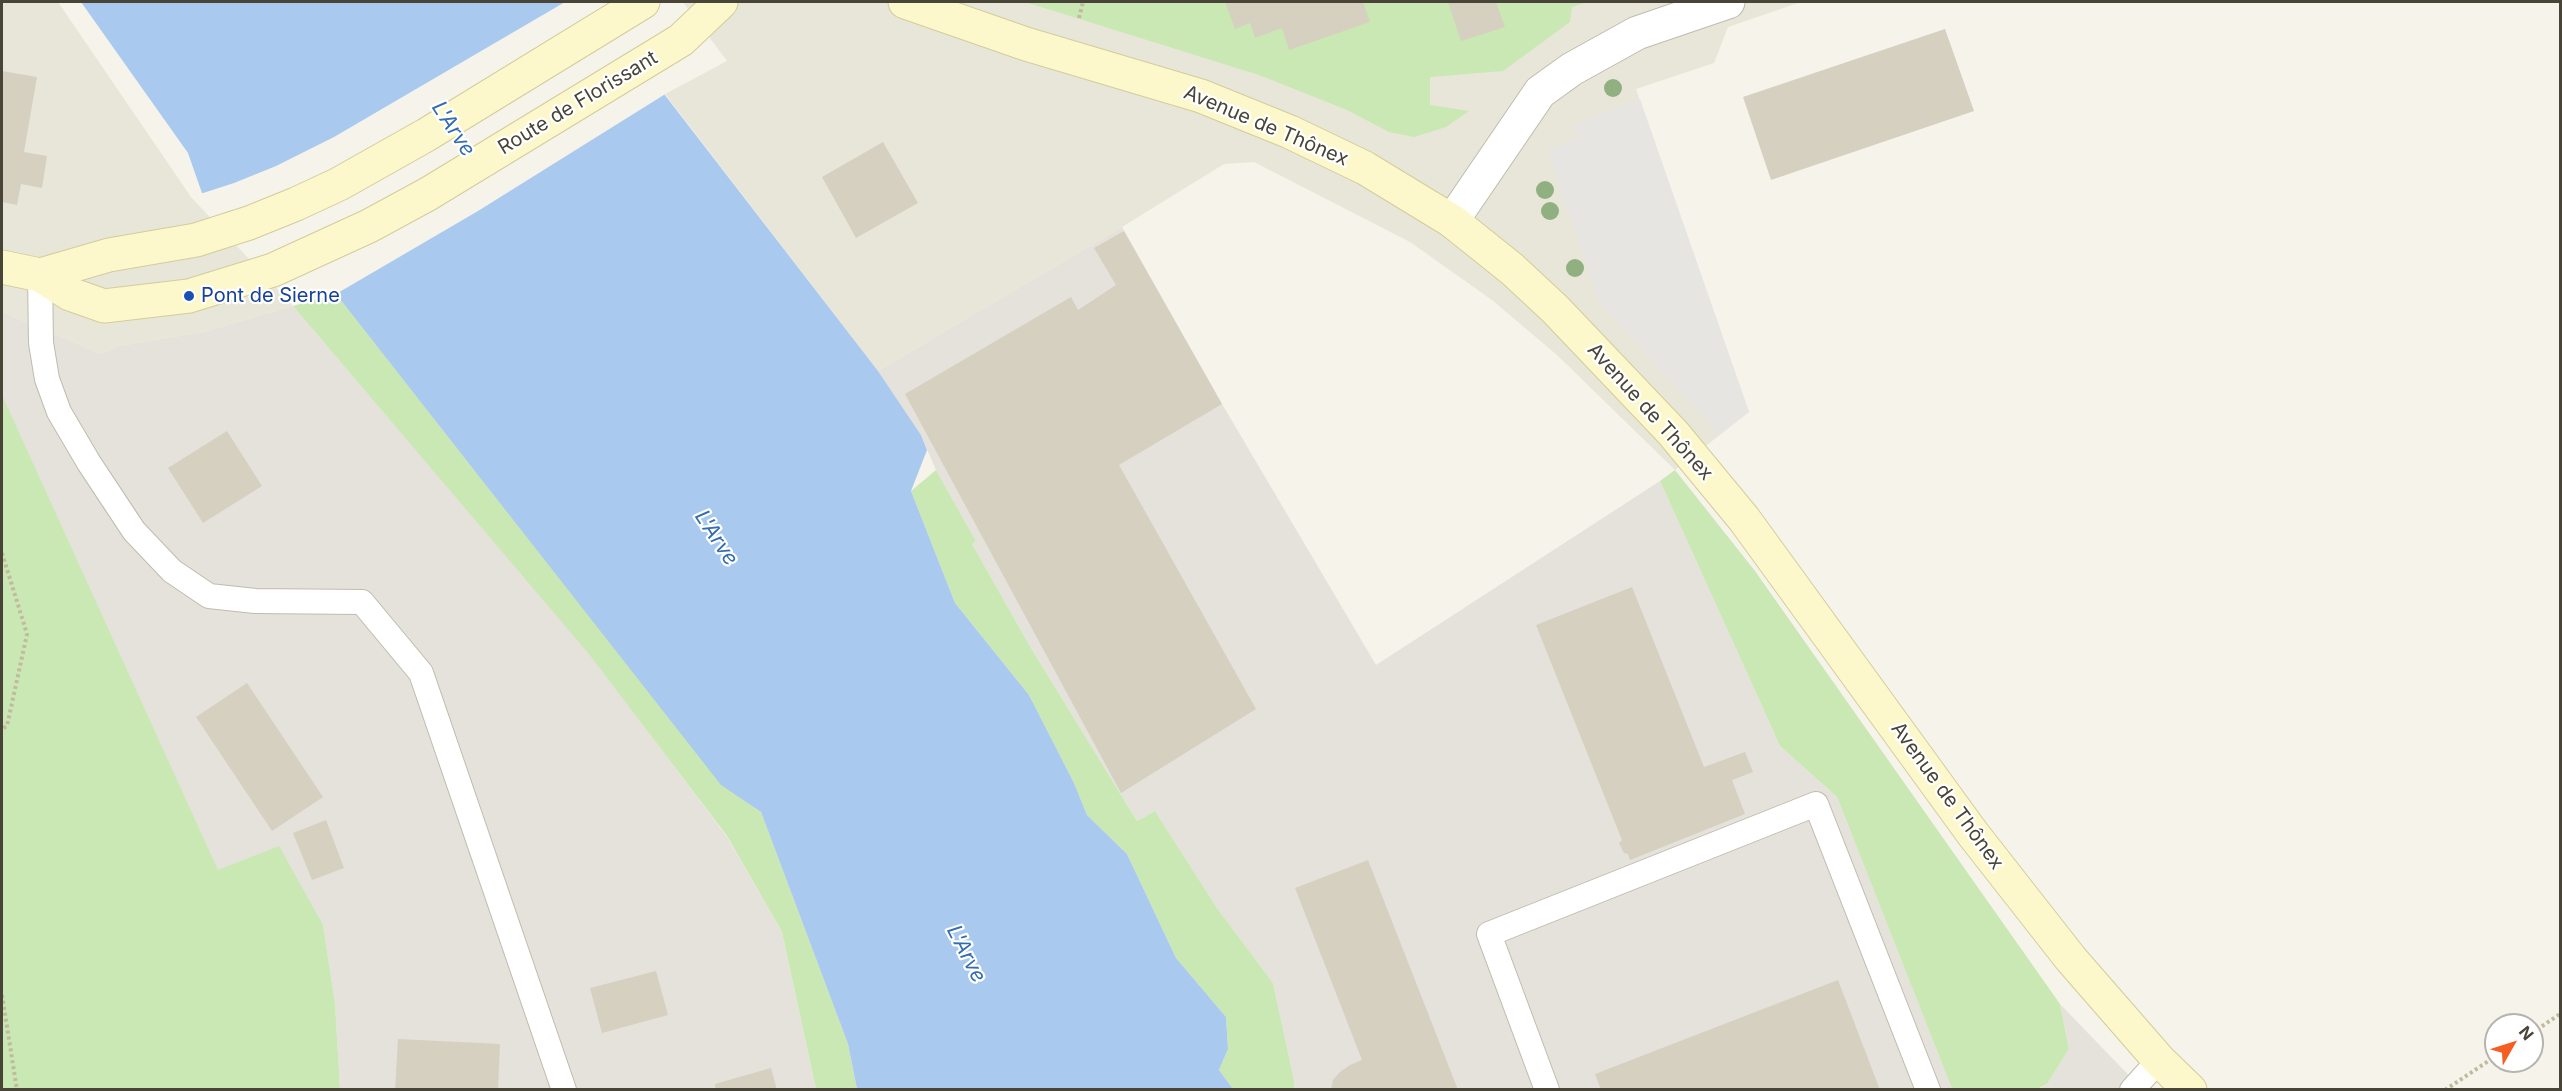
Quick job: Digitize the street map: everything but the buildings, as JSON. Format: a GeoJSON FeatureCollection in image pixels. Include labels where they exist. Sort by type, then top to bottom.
{"type":"FeatureCollection","features":[{"type":"Feature","properties":{"kind":"main road"},"geometry":{"type":"LineString","coordinates":[[56,280],[109,255],[196,240],[249,223],[339,184],[446,123],[643,2]]}},
{"type":"Feature","properties":{"kind":"main road","name":"Route de Florissant"},"geometry":{"type":"LineString","coordinates":[[2,267],[56,280],[105,306],[189,296],[273,270],[369,226],[428,194],[681,40],[721,2]]}},
{"type":"Feature","properties":{"kind":"main road","name":"Avenue de Thônex"},"geometry":{"type":"LineString","coordinates":[[905,2],[1026,44],[1201,96],[1290,132],[1365,168],[1452,221],[1512,269],[1555,309],[1680,442],[1744,519],[1973,834],[2071,959],[2159,1060],[2190,1089]]}},
{"type":"Feature","properties":{"kind":"street"},"geometry":{"type":"LineString","coordinates":[[1452,221],[1540,92],[1572,69],[1637,33],[1728,2]]}},
{"type":"Feature","properties":{"kind":"lane"},"geometry":{"type":"LineString","coordinates":[[56,280],[41,344],[47,379],[59,412],[89,464],[134,531],[172,571],[209,596],[255,601],[362,602],[421,673],[564,1089]]}},
{"type":"Feature","properties":{"kind":"lane"},"geometry":{"type":"LineString","coordinates":[[1547,1089],[1489,934],[1816,804],[1928,1089]]}},
{"type":"Feature","properties":{"kind":"lane"},"geometry":{"type":"LineString","coordinates":[[2132,1089],[2159,1060]]}},
{"type":"Feature","properties":{"kind":"path"},"geometry":{"type":"LineString","coordinates":[[1077,25],[1083,2]]}},
{"type":"Feature","properties":{"kind":"path"},"geometry":{"type":"LineString","coordinates":[[2,553],[27,634],[7,726],[2,729]]}},
{"type":"Feature","properties":{"kind":"path"},"geometry":{"type":"LineString","coordinates":[[2,995],[16,1089]]}},
{"type":"Feature","properties":{"kind":"path"},"geometry":{"type":"LineString","coordinates":[[2544,1025],[2560,1014]]}},
{"type":"Feature","properties":{"kind":"path"},"geometry":{"type":"LineString","coordinates":[[2445,1089],[2484,1064]]}},
{"type":"Feature","properties":{"kind":"shaded area"},"geometry":{"type":"Polygon","coordinates":[[[2,2],[58,2],[191,197],[293,306],[204,332],[120,346],[101,354],[2,312],[2,2]]]}},
{"type":"Feature","properties":{"kind":"shaded area"},"geometry":{"type":"Polygon","coordinates":[[[683,2],[1801,2],[1728,27],[1714,63],[1636,89],[1749,412],[1675,470],[1557,355],[1492,300],[1410,242],[1254,162],[1224,164],[878,371],[665,94],[727,61],[683,2]]]}},
{"type":"Feature","properties":{"kind":"shaded area"},"geometry":{"type":"Polygon","coordinates":[[[1640,99],[1749,412],[1719,435],[1599,302],[1547,150],[1576,139],[1573,125],[1640,99]]]}},
{"type":"Feature","properties":{"kind":"shaded area"},"geometry":{"type":"Polygon","coordinates":[[[1122,227],[1222,404],[1376,665],[1660,481],[1780,746],[1837,797],[1952,1089],[1294,1089],[1273,983],[1217,908],[1155,811],[1137,821],[1031,648],[972,544],[976,541],[936,470],[921,435],[878,371],[1122,227]]]}},
{"type":"Feature","properties":{"kind":"shaded area"},"geometry":{"type":"Polygon","coordinates":[[[293,306],[590,654],[727,837],[782,932],[816,1089],[340,1089],[335,1003],[323,925],[218,871],[2,396],[2,312],[101,354],[120,346],[204,332],[293,306]]]}},
{"type":"Feature","properties":{"kind":"shaded area"},"geometry":{"type":"Polygon","coordinates":[[[2060,1004],[2142,1089],[2037,1090],[2047,1084],[2069,1049],[2060,1004]]]}},
{"type":"Feature","properties":{"kind":"green space"},"geometry":{"type":"Polygon","coordinates":[[[1025,2],[1587,2],[1572,7],[1570,22],[1503,71],[1430,77],[1430,105],[1469,111],[1446,127],[1414,137],[1389,132],[1347,110],[1259,75],[1025,2]]]}},
{"type":"Feature","properties":{"kind":"green space"},"geometry":{"type":"Polygon","coordinates":[[[336,294],[721,784],[761,812],[848,1044],[857,1089],[816,1089],[782,932],[727,836],[589,654],[293,306],[336,294]]]}},
{"type":"Feature","properties":{"kind":"green space"},"geometry":{"type":"Polygon","coordinates":[[[2,395],[218,870],[279,846],[323,925],[335,1003],[340,1089],[2,1089],[2,395]]]}},
{"type":"Feature","properties":{"kind":"green space"},"geometry":{"type":"Polygon","coordinates":[[[936,470],[976,541],[972,544],[1031,648],[1137,821],[1155,811],[1217,908],[1273,983],[1294,1089],[1233,1089],[1219,1070],[1228,1049],[1226,1017],[1176,958],[1127,854],[1087,815],[1074,783],[1029,695],[955,603],[911,491],[936,470]]]}},
{"type":"Feature","properties":{"kind":"green space"},"geometry":{"type":"Polygon","coordinates":[[[1675,470],[1755,571],[2060,1004],[2069,1049],[2047,1084],[2037,1089],[1952,1089],[1837,797],[1780,746],[1660,481],[1675,470]]]}},
{"type":"Feature","properties":{"kind":"water","name":"L'Arve"},"geometry":{"type":"Polygon","coordinates":[[[81,2],[593,2],[878,371],[921,435],[927,450],[911,491],[955,603],[1029,695],[1074,783],[1087,815],[1127,854],[1176,958],[1226,1017],[1228,1049],[1219,1070],[1233,1089],[857,1089],[848,1044],[761,812],[721,785],[336,294],[202,193],[188,153],[81,2]]]}},
{"type":"Feature","properties":{"kind":"pier","name":"Pont de Sierne"},"geometry":{"type":"Polygon","coordinates":[[[565,2],[597,2],[667,93],[478,211],[336,294],[333,295],[200,194],[276,166],[334,137],[565,2]]]}},
{"type":"Feature","properties":{"kind":"place","name":"Pont de Sierne"},"geometry":{"type":"Point","coordinates":[189,296]}}]}
